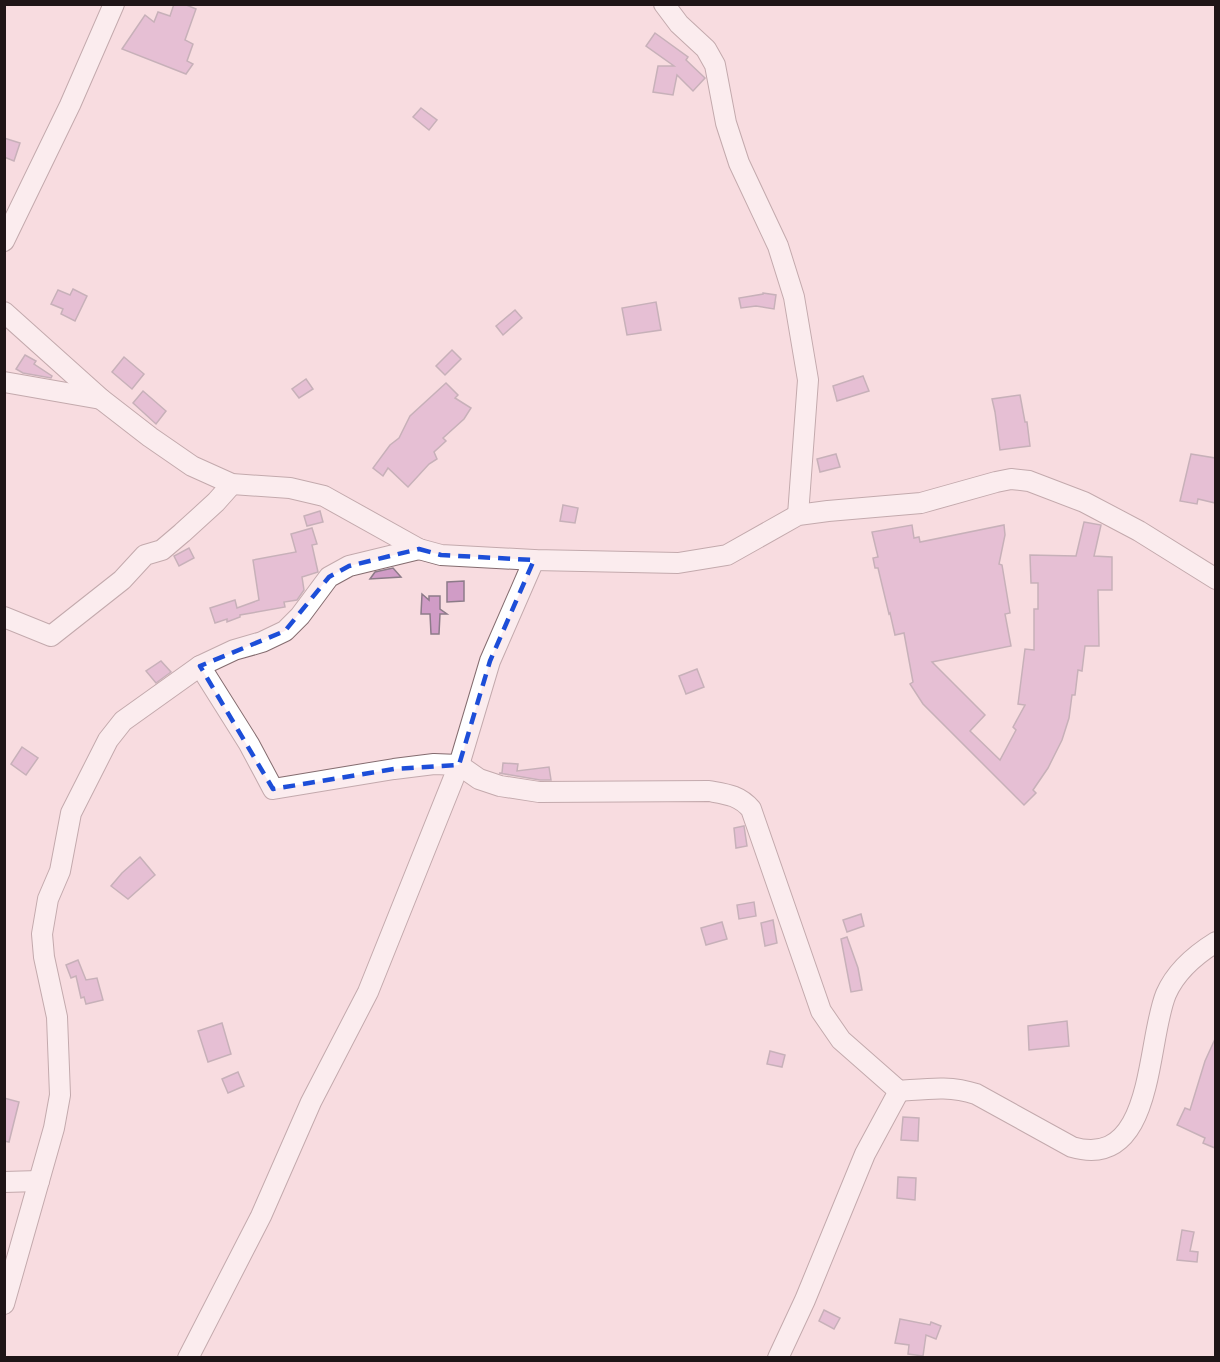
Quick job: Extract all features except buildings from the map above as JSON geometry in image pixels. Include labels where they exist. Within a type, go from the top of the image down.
[{"type":"street","points":[[4,241],[70,105],[114,4]]},
{"type":"street","points":[[664,4],[679,24],[706,49],[715,65],[726,123],[739,163],[778,246],[794,297],[808,380],[798,515]]},
{"type":"street","points":[[4,312],[101,399],[192,466],[232,484],[290,488],[324,496],[419,549],[441,555],[534,560],[678,563],[728,555],[798,515],[921,503],[1011,479],[1029,481],[1058,491],[1111,515],[1215,579]]},
{"type":"street","points":[[4,382],[101,399]]},
{"type":"street","points":[[4,617],[51,636],[122,580],[145,555],[162,550],[216,502],[232,484]]},
{"type":"street","points":[[4,1304],[54,1128],[60,1095],[57,1017],[44,957],[42,934],[48,899],[60,872],[71,813],[108,740],[123,721],[200,666],[234,650],[262,642],[285,631],[300,616],[329,577],[349,566],[419,549]]},
{"type":"street","points":[[188,1358],[261,1216],[311,1102],[368,992],[459,765],[490,661],[534,560]]},
{"type":"street","points":[[200,666],[249,744],[273,789],[435,764],[459,765],[480,778],[500,786],[539,792],[709,791],[742,799],[751,808],[821,1011],[841,1040],[900,1091],[962,1089],[976,1094],[1072,1147],[1087,1151],[1101,1150],[1119,1141],[1130,1127],[1141,1104],[1165,996],[1173,979],[1201,951],[1215,942]]},
{"type":"street","points":[[778,1358],[805,1300],[865,1154],[900,1091]]},
{"type":"street","points":[[4,1182],[39,1181]]},
{"type":"highlighted area","points":[[419,549],[441,555],[534,560],[490,661],[459,765],[394,769],[273,789],[200,666],[285,631],[329,577],[349,566]]}]
